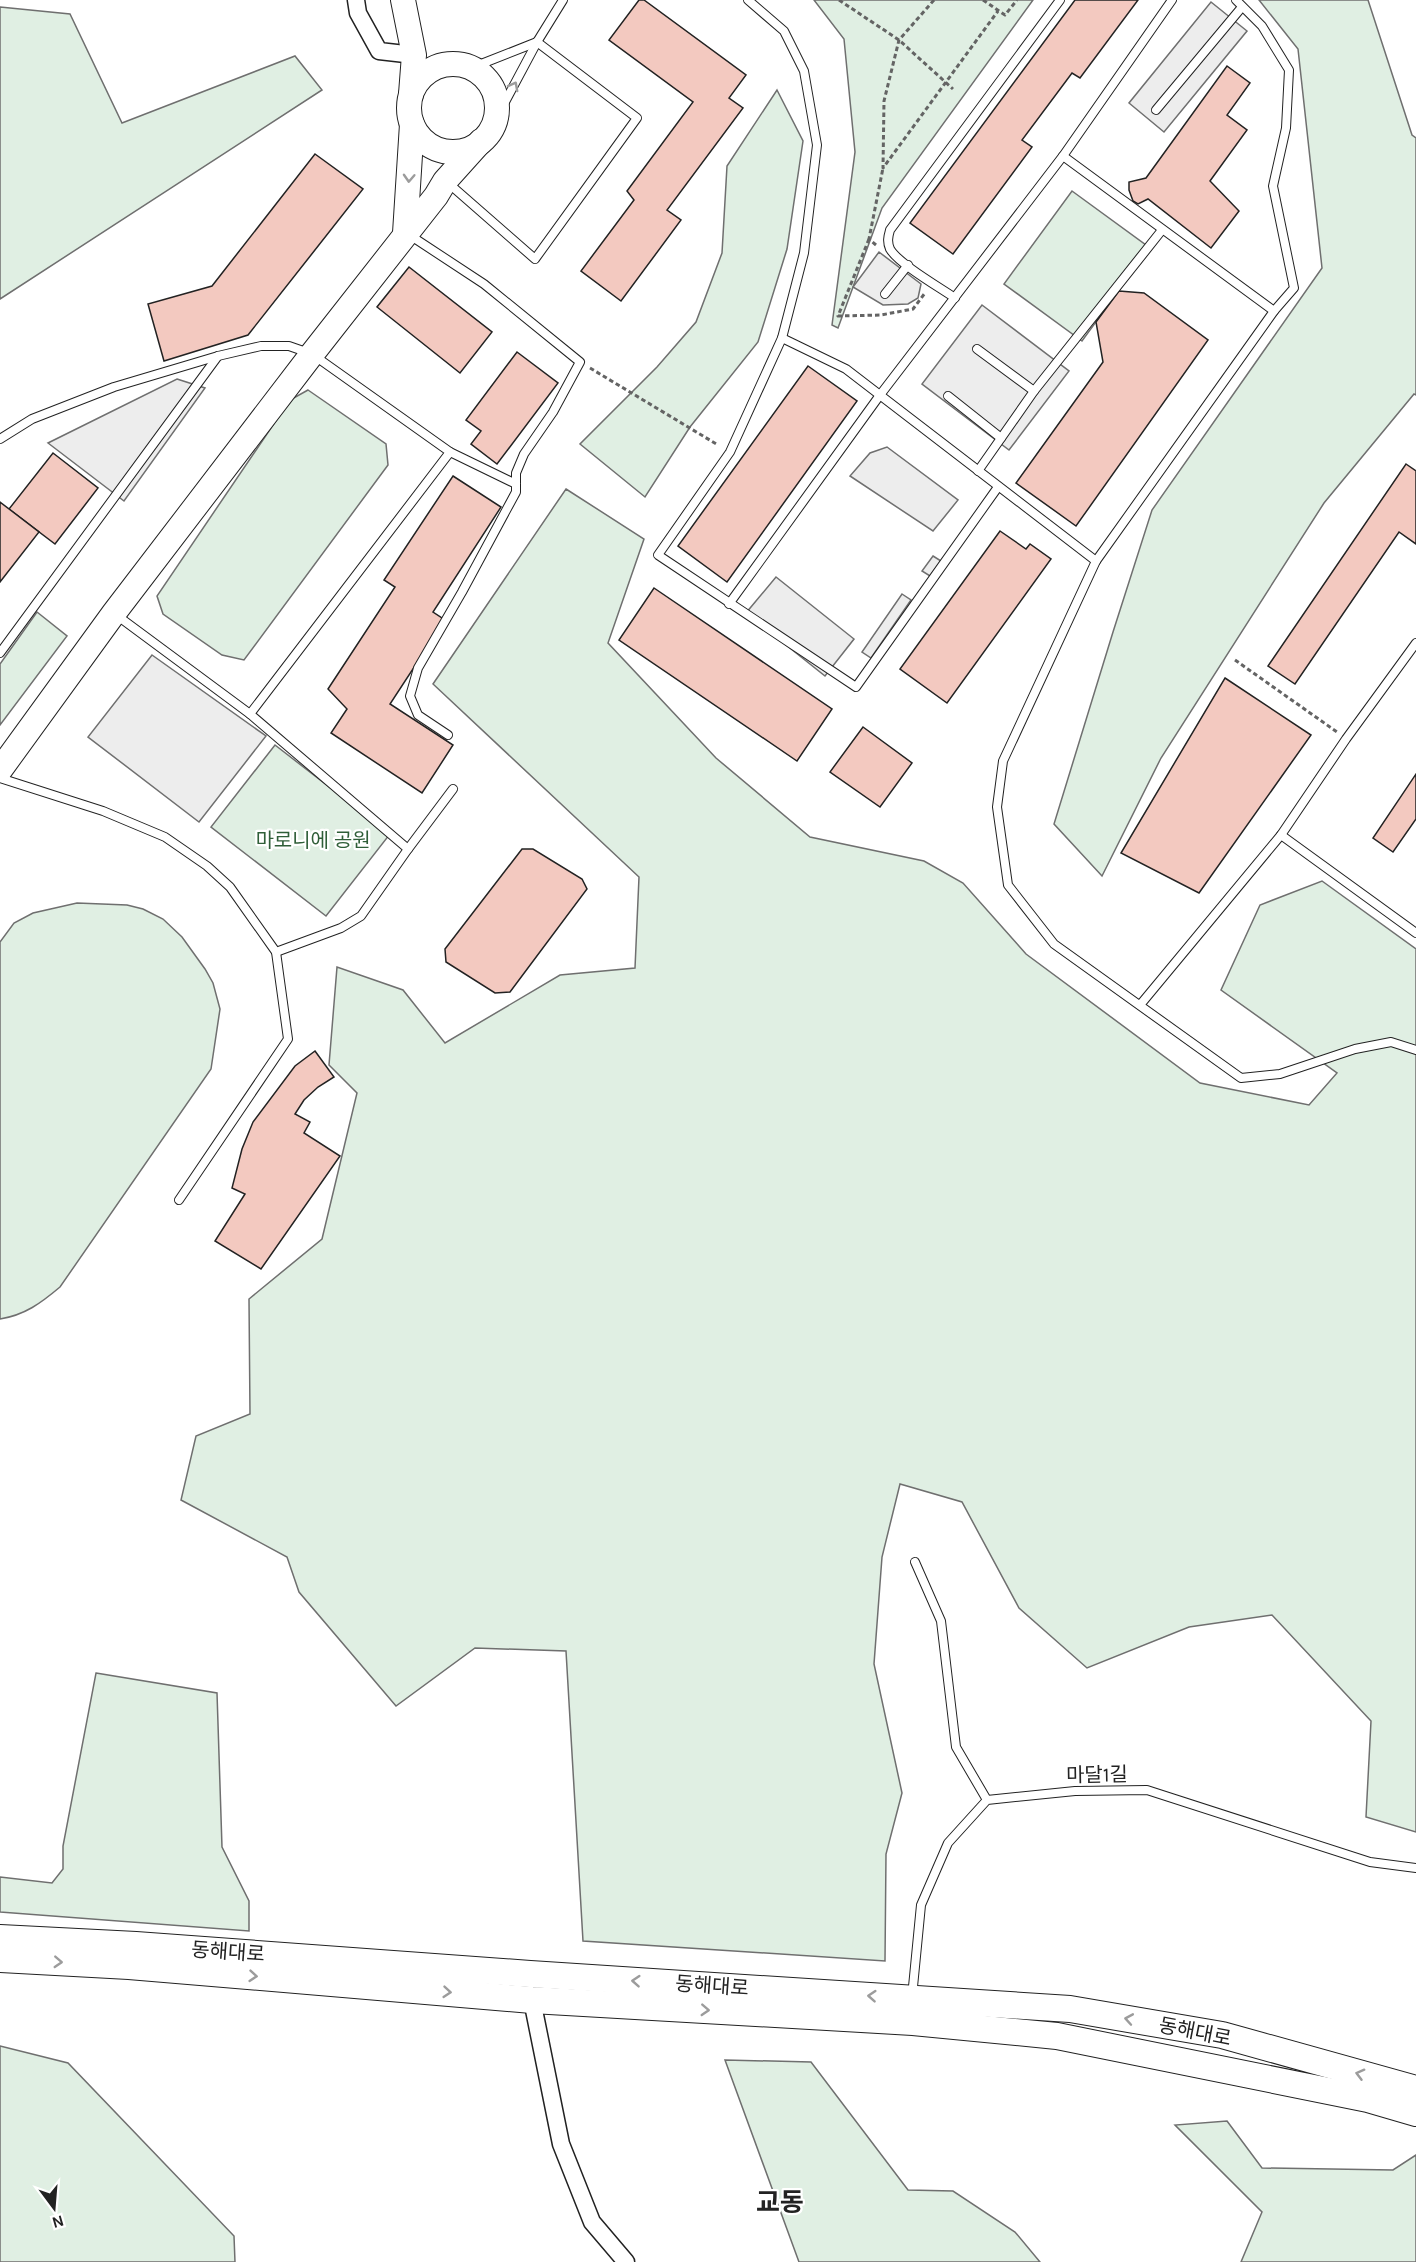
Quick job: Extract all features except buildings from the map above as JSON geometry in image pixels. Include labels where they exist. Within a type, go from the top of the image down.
[{"type":"main road","name":"동해대로","points":[[0,1938],[148,1946],[530,1974],[1070,2009],[1222,2036],[1416,2089]]},
{"type":"main road","name":"동해대로","points":[[0,1959],[129,1966],[532,2000],[913,2022],[1057,2036],[1368,2099],[1416,2113]]},
{"type":"street","points":[[0,770],[114,613],[405,232],[436,196],[445,181],[486,136],[496,110],[496,100],[487,81],[462,66],[414,55],[379,51],[358,13],[356,0]]},
{"type":"street","points":[[404,0],[414,55],[409,109],[412,124],[405,232]]},
{"type":"street","points":[[411,94],[417,82],[427,73],[439,67],[462,66]]},
{"type":"street","points":[[412,124],[420,138],[450,152],[466,149],[486,136]]},
{"type":"street","points":[[532,2000],[561,2144],[592,2222],[626,2262]]},
{"type":"lane","points":[[486,136],[537,42],[563,0]]},
{"type":"lane","points":[[748,0],[784,31],[804,71],[817,145],[804,253],[782,338],[730,452],[658,555],[856,687],[998,487]]},
{"type":"lane","points":[[955,298],[908,265],[890,248],[888,240],[890,230],[1060,0]]},
{"type":"lane","points":[[729,604],[880,395],[1063,156],[1172,0]]},
{"type":"lane","points":[[1236,0],[1262,26],[1289,70],[1286,129],[1273,186],[1294,288],[1274,311],[1096,561],[1003,762],[997,807],[1008,885],[1054,944],[1241,1078],[1280,1074],[1355,1049],[1391,1041],[1416,1050]]},
{"type":"lane","points":[[1156,110],[1242,7]]},
{"type":"lane","points":[[462,66],[537,42]]},
{"type":"lane","points":[[445,181],[534,259],[637,118],[537,42]]},
{"type":"lane","points":[[1063,156],[1274,311]]},
{"type":"lane","points":[[978,471],[1034,391],[1162,230]]},
{"type":"lane","points":[[405,232],[484,284],[580,362],[553,412],[525,454],[516,473],[516,492],[418,668],[410,696],[418,715],[448,735]]},
{"type":"lane","points":[[885,294],[908,265]]},
{"type":"lane","points":[[782,338],[846,369],[1096,561]]},
{"type":"lane","points":[[0,439],[32,419],[114,387],[218,356],[261,346],[289,346],[312,354],[450,452],[516,484]]},
{"type":"lane","points":[[977,349],[1034,391]]},
{"type":"lane","points":[[0,653],[218,356]]},
{"type":"lane","points":[[948,396],[1001,438]]},
{"type":"lane","points":[[250,714],[450,452]]},
{"type":"lane","points":[[114,613],[250,714],[408,849]]},
{"type":"lane","points":[[1140,1005],[1281,835],[1346,739],[1416,643]]},
{"type":"lane","points":[[0,778],[103,811],[165,837],[207,866],[230,887],[276,952],[288,1039],[178,1200]]},
{"type":"lane","points":[[276,952],[341,928],[361,916],[453,789]]},
{"type":"lane","points":[[1281,835],[1416,933]]},
{"type":"lane","points":[[912,1998],[921,1905],[948,1843],[987,1800],[956,1747],[941,1621],[915,1562]]},
{"type":"lane","name":"마달1길","points":[[987,1800],[1075,1791],[1147,1790],[1370,1862],[1416,1868]]},
{"type":"path","points":[[839,0],[899,40],[953,89]]},
{"type":"path","points":[[877,246],[868,238],[884,168],[884,101],[899,40],[934,0]]},
{"type":"path","points":[[983,0],[1005,15],[1017,0]]},
{"type":"path","points":[[884,168],[998,11]]},
{"type":"path","points":[[580,362],[730,452]]},
{"type":"path","points":[[1235,660],[1346,739]]},
{"type":"green space","points":[[814,0],[1033,0],[882,208],[838,328],[832,325],[855,152],[844,39]]},
{"type":"green space","points":[[1259,0],[1368,0],[1412,135],[1416,138],[1416,395],[1414,394],[1324,503],[1161,758],[1102,876],[1054,824],[1152,510],[1322,268],[1298,49]]},
{"type":"green space","points":[[0,7],[70,14],[122,123],[295,56],[322,90],[0,299]]},
{"type":"green space","points":[[777,90],[803,141],[787,249],[758,342],[690,427],[645,497],[580,444],[657,367],[696,322],[722,253],[727,166]]},
{"type":"green space","points":[[1072,191],[1150,248],[1082,341],[1004,284]]},
{"type":"green space","points":[[308,390],[386,444],[388,465],[244,660],[222,655],[163,614],[157,596],[290,400]]},
{"type":"green space","points":[[566,489],[644,539],[608,643],[716,758],[810,837],[924,861],[963,883],[1026,954],[1200,1083],[1309,1105],[1337,1073],[1221,990],[1260,905],[1322,881],[1416,949],[1416,1832],[1366,1817],[1371,1721],[1272,1615],[1189,1627],[1087,1668],[1019,1608],[962,1502],[900,1484],[882,1557],[874,1664],[902,1793],[886,1854],[885,1961],[583,1941],[566,1651],[475,1648],[396,1706],[299,1592],[287,1557],[181,1500],[196,1436],[250,1414],[249,1299],[322,1239],[357,1093],[329,1065],[337,967],[403,990],[445,1043],[560,975],[635,968],[639,877],[433,684]]},
{"type":"green space","points":[[37,612],[67,636],[0,725],[0,664]]},
{"type":"green space","name":"마로니에 공원","points":[[275,745],[390,834],[326,916],[211,827]]},
{"type":"green space","points":[[77,903],[127,905],[143,909],[163,919],[182,937],[213,983],[220,1009],[211,1069],[60,1287],[32,1308],[0,1319],[0,942],[14,923],[33,913]]},
{"type":"green space","points":[[96,1673],[217,1693],[222,1847],[249,1901],[249,1931],[0,1912],[0,1877],[52,1883],[63,1869],[63,1846]]},
{"type":"green space","points":[[0,2046],[68,2063],[234,2236],[235,2262],[0,2262]]},
{"type":"green space","points":[[725,2060],[811,2062],[908,2190],[953,2191],[1015,2232],[1040,2262],[799,2262]]},
{"type":"green space","points":[[1227,2121],[1262,2168],[1393,2170],[1416,2155],[1416,2262],[1241,2262],[1262,2212],[1175,2125]]},
{"type":"shaded area","points":[[1211,2],[1247,31],[1164,132],[1129,103]]},
{"type":"shaded area","points":[[879,252],[921,284],[918,298],[908,304],[883,305],[853,287]]},
{"type":"shaded area","points":[[982,305],[1069,371],[1009,450],[922,384]]},
{"type":"shaded area","points":[[177,379],[205,388],[124,501],[48,443]]},
{"type":"shaded area","points":[[887,447],[958,500],[933,531],[850,476],[870,453]]},
{"type":"shaded area","points":[[933,556],[941,561],[930,576],[922,571]]},
{"type":"shaded area","points":[[776,577],[854,639],[825,676],[746,613]]},
{"type":"shaded area","points":[[902,594],[911,600],[871,658],[862,652]]},
{"type":"shaded area","points":[[152,655],[266,736],[199,822],[88,737]]},
{"type":"district","name":"교동","points":[[780,2202]]}]
